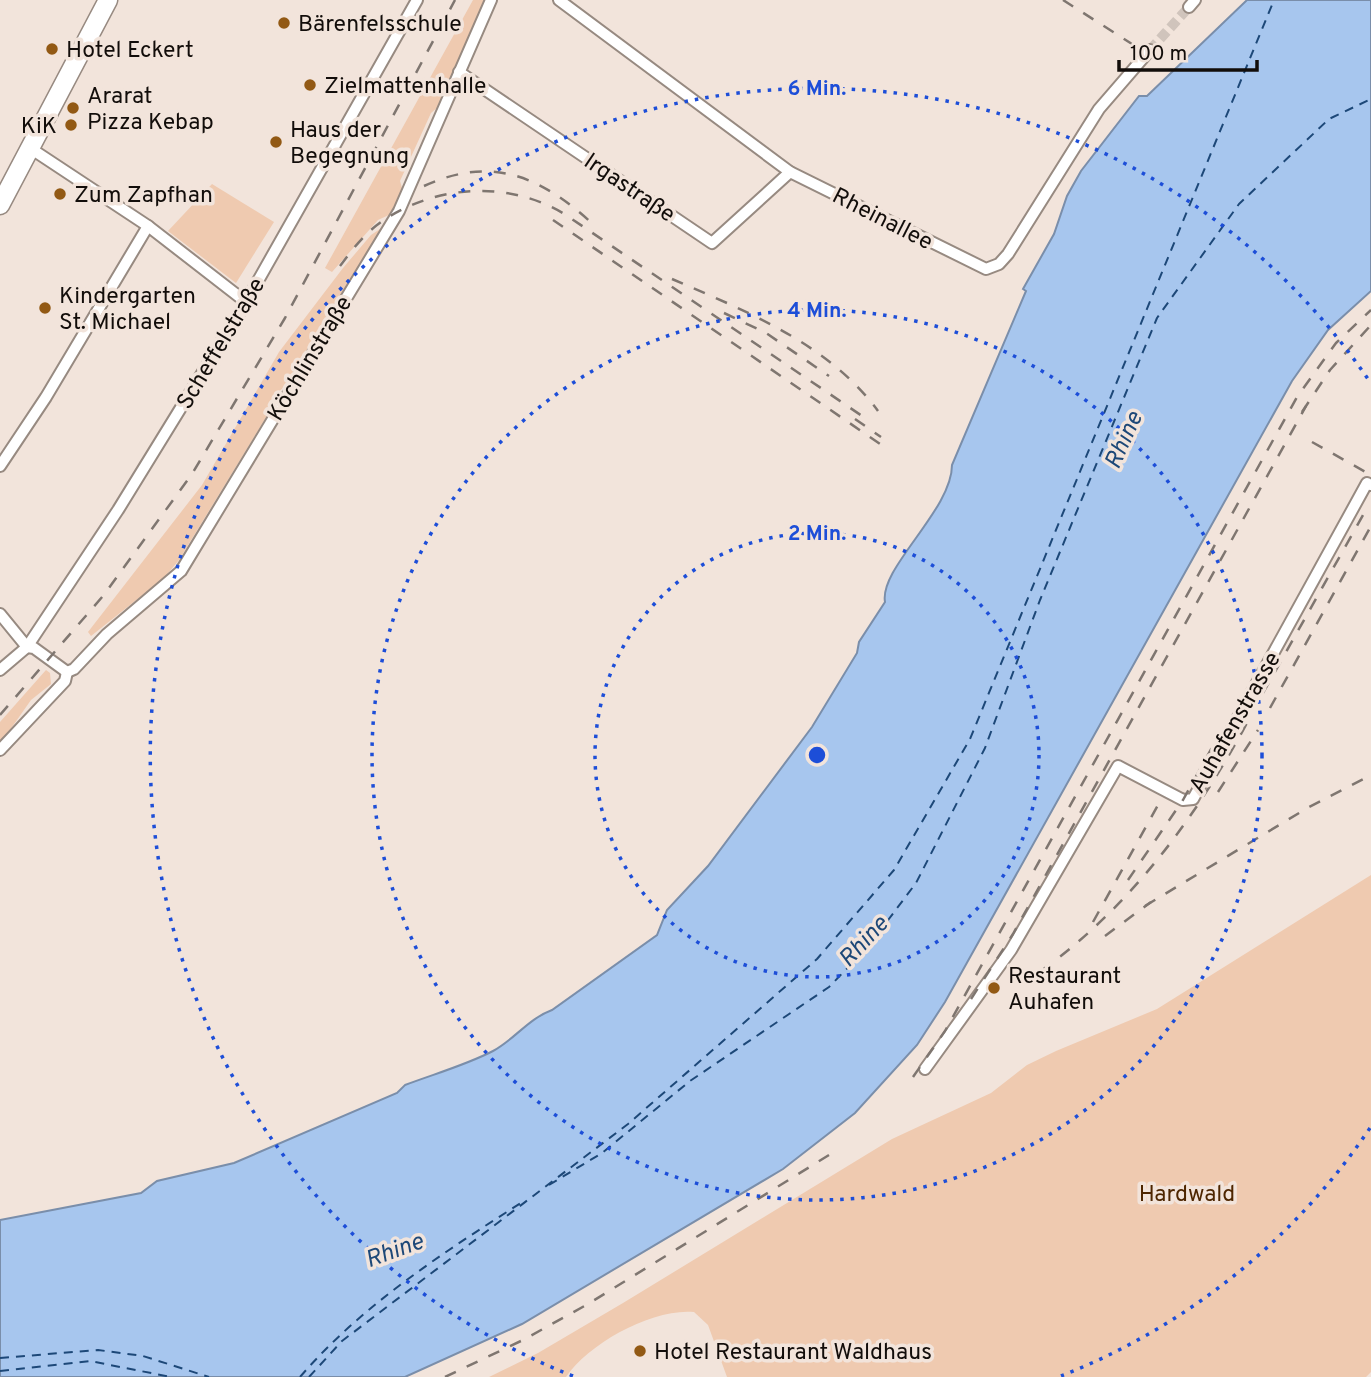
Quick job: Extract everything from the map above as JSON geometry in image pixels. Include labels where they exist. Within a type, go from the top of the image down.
[{"type":"main road","points":[[0,205],[108,0]]},
{"type":"street","name":"Scheffelstraße","points":[[0,670],[27,647],[118,510],[246,302],[417,0]]},
{"type":"street","name":"Köchlinstraße","points":[[0,750],[65,681],[64,671],[74,669],[107,634],[181,571],[399,211],[491,0]]},
{"type":"street","name":"Rheinallee","points":[[559,0],[790,172],[978,266],[994,267],[1009,254],[1099,109],[1150,51]]},
{"type":"street","name":"Irgastraße","points":[[459,72],[712,243],[790,172]]},
{"type":"street","points":[[30,148],[148,226],[246,302]]},
{"type":"street","points":[[0,466],[46,397],[148,226]]},
{"type":"street","name":"Auhafenstrasse","points":[[925,1069],[1011,950],[1118,766],[1183,800],[1194,799],[1367,483],[1371,485]]},
{"type":"street","points":[[0,614],[27,647],[34,648],[64,671]]},
{"type":"green space","points":[[473,0],[485,0],[438,107],[431,113],[400,181],[402,188],[391,214],[378,220],[332,272],[325,268]]},
{"type":"green space","points":[[212,184],[274,222],[236,283],[168,231]]},
{"type":"green space","points":[[386,225],[283,388],[275,395],[270,411],[179,560],[164,578],[91,636],[88,632],[202,485],[279,352],[343,268],[371,235]]},
{"type":"green space","points":[[46,670],[50,673],[51,684],[31,700],[0,744],[0,722]]},
{"type":"green space","name":"Hardwald","points":[[1371,875],[1371,1372],[1366,1377],[727,1377],[708,1325],[694,1312],[678,1312],[623,1330],[590,1352],[566,1377],[489,1377],[538,1353],[623,1303],[892,1139],[991,1093],[1027,1065],[1157,1009]]},
{"type":"water","name":"Rhine","points":[[1247,0],[1371,0],[1371,291],[1328,330],[1292,381],[945,1002],[917,1045],[855,1113],[783,1169],[522,1324],[405,1377],[0,1377],[0,1220],[141,1193],[157,1181],[234,1163],[397,1093],[405,1085],[483,1056],[657,935],[667,910],[708,866],[812,727],[857,653],[859,642],[885,602],[886,588],[893,573],[941,501],[952,465],[1026,291],[1023,289],[1054,234],[1067,196],[1081,171],[1139,96],[1147,96]]},
{"type":"ferry route","points":[[309,1377],[342,1341],[628,1124],[817,959],[894,870],[970,739],[1274,0]]},
{"type":"ferry route","points":[[549,1185],[602,1153],[690,1081],[829,987],[867,948],[916,883],[985,748],[1040,600],[1157,318],[1239,204],[1329,119],[1371,99]]},
{"type":"ferry route","points":[[300,1377],[350,1326],[377,1303],[434,1260],[524,1201]]},
{"type":"ferry route","points":[[0,1358],[98,1350],[143,1356],[209,1377]]},
{"type":"ferry route","points":[[0,1371],[90,1361],[171,1377]]},
{"type":"tunnel","points":[[1150,50],[1189,7]]},
{"type":"railway","points":[[0,715],[103,596],[192,474],[285,318],[455,0]]},
{"type":"railway","points":[[1063,0],[1132,44]]},
{"type":"railway","points":[[424,186],[473,172],[516,176],[556,195],[595,226]]},
{"type":"railway","points":[[340,266],[381,222],[402,209],[425,200],[473,191],[521,196],[566,215],[868,420]]},
{"type":"railway","points":[[553,220],[886,448]]},
{"type":"railway","points":[[672,279],[757,317],[811,348],[858,387],[878,411]]},
{"type":"railway","points":[[913,1077],[945,1031],[1297,397],[1336,343],[1371,310]]},
{"type":"railway","points":[[724,313],[766,333],[829,376]]},
{"type":"railway","points":[[1302,412],[1330,370],[1371,325]]},
{"type":"railway","points":[[971,999],[1013,934],[1306,406]]},
{"type":"railway","points":[[855,419],[881,437]]},
{"type":"railway","points":[[1312,442],[1371,475]]},
{"type":"railway","points":[[1263,693],[1367,508]]},
{"type":"railway","points":[[1270,708],[1371,526]]},
{"type":"railway","points":[[1041,971],[1103,919],[1158,859],[1205,793],[1247,723]]},
{"type":"railway","points":[[1218,792],[1258,730]]},
{"type":"railway","points":[[1128,880],[1183,800],[1214,744]]},
{"type":"railway","points":[[1145,906],[1309,807],[1371,775]]},
{"type":"railway","points":[[1093,922],[1158,805]]},
{"type":"railway","points":[[1105,936],[1151,902]]},
{"type":"railway","points":[[445,1377],[523,1340],[588,1304],[829,1155]]},
{"type":"place","name":"Bärenfelsschule","points":[[284,23]]},
{"type":"place","name":"Hotel Eckert","points":[[52,49]]},
{"type":"place","name":"Zielmattenhalle","points":[[310,85]]},
{"type":"place","name":"Ararat Pizza Kebap","points":[[73,108]]},
{"type":"place","name":"KiK","points":[[71,125]]},
{"type":"place","name":"Haus der Begegnung","points":[[276,142]]},
{"type":"place","name":"Zum Zapfhan","points":[[60,194]]},
{"type":"place","name":"Kindergarten St. Michael","points":[[45,308]]},
{"type":"place","name":"Restaurant Auhafen","points":[[994,988]]},
{"type":"place","name":"Hotel Restaurant Waldhaus","points":[[640,1351]]}]
